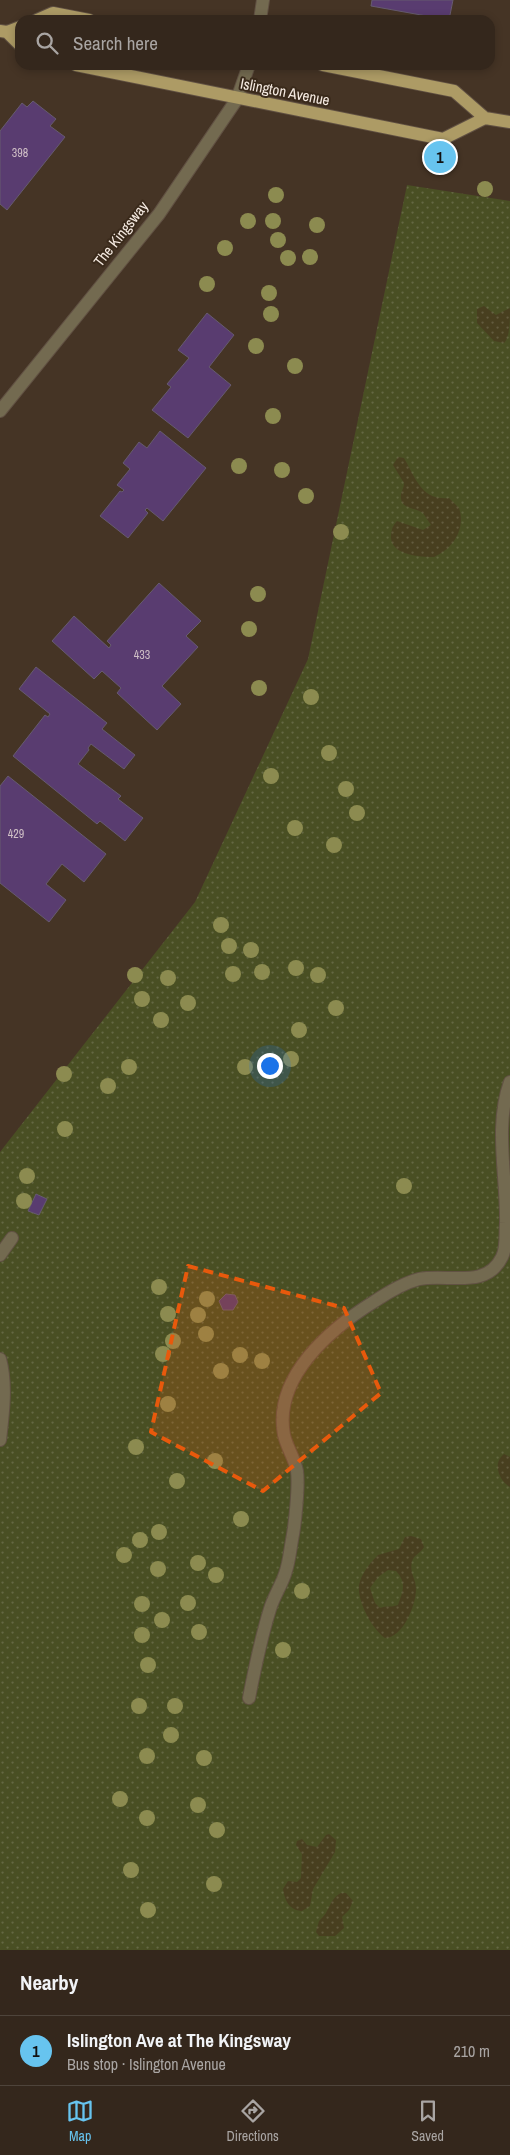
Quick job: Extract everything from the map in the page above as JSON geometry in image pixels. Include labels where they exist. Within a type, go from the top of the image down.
[{"type":"main road","points":[[48,15],[53,13],[63,15]]},
{"type":"main road","points":[[4,32],[15,41]]},
{"type":"main road","name":"Islington Avenue","points":[[100,70],[443,139],[485,118]]},
{"type":"main road","points":[[348,70],[454,91],[485,118],[510,122]]},
{"type":"street","points":[[261,15],[264,0]]},
{"type":"street","name":"The Kingsway","points":[[0,411],[159,214],[237,99],[247,70]]},
{"type":"street","points":[[249,1698],[261,1636],[289,1563],[294,1529],[297,1471],[284,1436],[283,1414],[294,1375],[312,1353],[342,1324],[375,1301],[420,1279],[471,1278],[484,1275],[496,1266],[504,1255],[506,1196],[502,1122],[510,1082]]},
{"type":"street","points":[[0,1254],[12,1238]]},
{"type":"street","points":[[0,1359],[3,1370],[3,1395],[0,1440]]},
{"type":"highlighted area","points":[[188,1266],[344,1308],[381,1393],[263,1491],[151,1432]]},
{"type":"green space","points":[[407,185],[510,201],[510,1950],[0,1950],[0,1152],[195,902],[308,659]]},
{"type":"sand","points":[[484,306],[496,315],[510,308],[509,333],[504,343],[494,341],[477,323],[477,309]]},
{"type":"sand","points":[[398,457],[404,458],[416,481],[426,492],[432,496],[449,498],[459,508],[461,523],[456,537],[447,549],[434,557],[407,554],[395,547],[392,542],[392,530],[397,521],[423,530],[431,525],[423,513],[406,506],[402,502],[401,494],[404,483],[393,465]]},
{"type":"sand","points":[[504,1454],[510,1457],[510,1487],[503,1481],[498,1472],[498,1462]]},
{"type":"sand","points":[[411,1536],[421,1539],[424,1547],[414,1558],[411,1566],[416,1585],[414,1603],[403,1627],[392,1637],[385,1638],[375,1628],[366,1614],[360,1599],[359,1585],[364,1573],[375,1558],[378,1555],[399,1549],[405,1537]],"holes":[[[388,1570],[396,1571],[403,1583],[398,1605],[380,1608],[375,1603],[370,1588],[378,1577]]]},
{"type":"sand","points":[[329,1834],[336,1840],[335,1852],[313,1889],[310,1906],[302,1911],[294,1909],[286,1901],[283,1889],[288,1881],[297,1882],[301,1878],[302,1854],[296,1845],[297,1841],[302,1839],[307,1845],[317,1847],[326,1835]]},
{"type":"sand","points":[[341,1893],[346,1893],[353,1901],[349,1910],[342,1917],[344,1928],[335,1936],[319,1936],[316,1932],[319,1921],[334,1899]]},
{"type":"building","points":[[372,0],[453,0],[450,15],[421,15],[371,6]]},
{"type":"building","points":[[33,101],[56,119],[50,126],[65,137],[7,210],[0,204],[0,131],[22,103],[27,107]]},
{"type":"building","points":[[207,313],[234,335],[209,367],[231,385],[188,438],[152,410],[171,387],[167,384],[189,358],[178,350]]},
{"type":"building","points":[[160,431],[206,468],[163,521],[147,508],[145,510],[148,513],[128,538],[100,516],[120,491],[124,490],[117,485],[130,469],[123,463],[139,442],[147,448]]},
{"type":"building","points":[[159,583],[201,621],[186,636],[198,647],[162,686],[181,704],[157,730],[117,693],[121,688],[102,671],[94,679],[52,641],[74,616],[109,648],[111,645],[107,641]]},
{"type":"building","points":[[36,667],[107,723],[102,729],[135,755],[124,769],[91,744],[88,748],[89,750],[78,764],[121,796],[118,799],[143,818],[125,841],[100,821],[97,824],[13,756],[45,715],[48,717],[50,714],[19,689]]},
{"type":"building","points":[[8,776],[106,854],[84,882],[62,864],[46,884],[66,900],[49,922],[0,883],[0,786]]},
{"type":"building","points":[[36,1194],[47,1199],[39,1215],[28,1211]]},
{"type":"building","points":[[226,1294],[235,1295],[238,1302],[233,1310],[223,1310],[219,1301]]},
{"type":"place","name":"Islington Ave at The Kingsway","points":[[440,157]]}]
